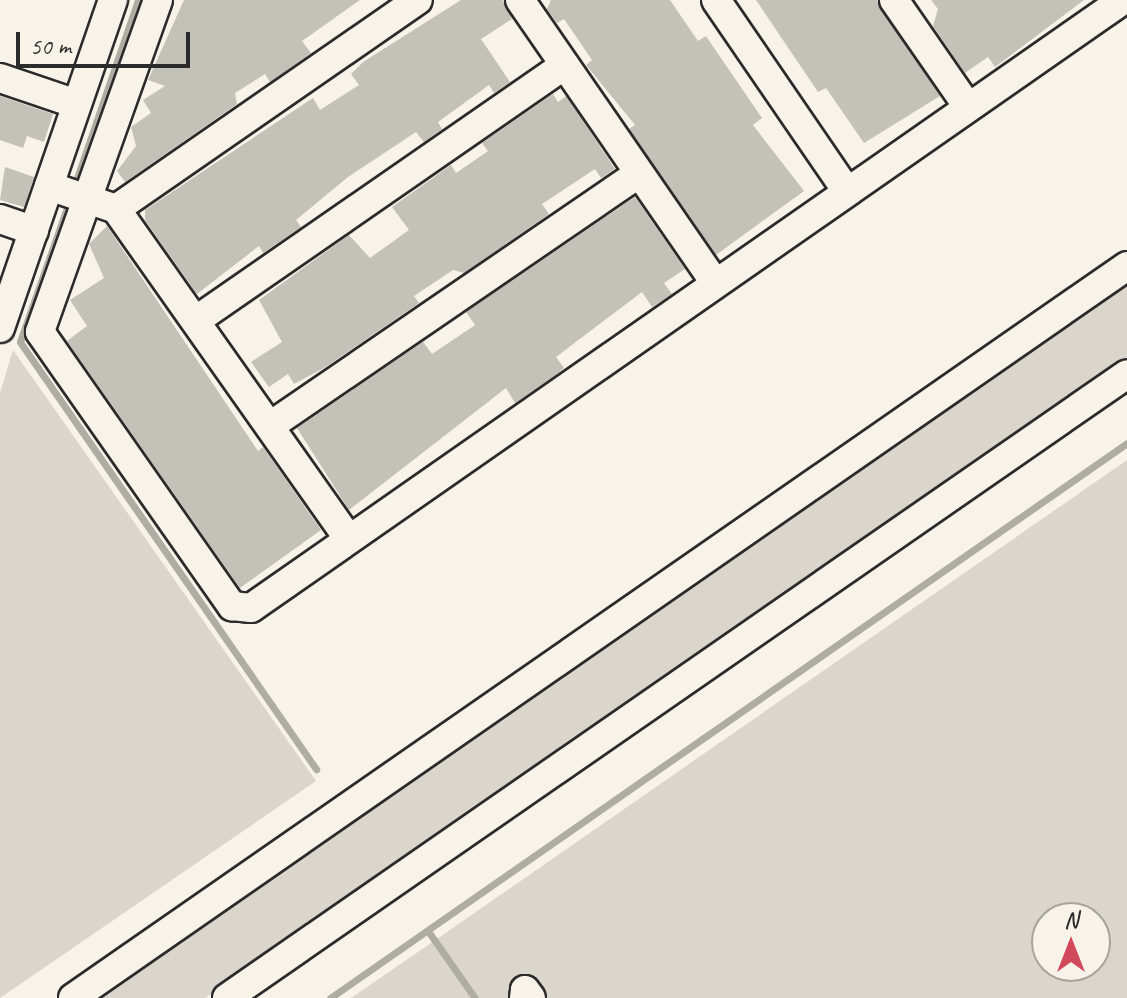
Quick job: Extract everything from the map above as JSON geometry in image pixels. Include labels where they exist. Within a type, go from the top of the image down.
[{"type":"street","points":[[113,0],[77,104],[70,193],[40,332],[232,606],[251,608],[347,537],[1123,0]]},
{"type":"street","points":[[0,328],[34,231],[70,193],[158,0]]},
{"type":"street","points":[[116,209],[418,0]]},
{"type":"street","points":[[520,0],[715,283]]},
{"type":"street","points":[[716,0],[847,191]]},
{"type":"street","points":[[900,2],[968,107]]},
{"type":"street","points":[[198,319],[565,65]]},
{"type":"street","points":[[0,78],[77,104]]},
{"type":"street","points":[[270,426],[639,173]]},
{"type":"street","points":[[70,193],[116,209],[198,319],[347,537]]},
{"type":"street","points":[[0,219],[34,231]]},
{"type":"street","points":[[73,998],[1127,266]]},
{"type":"street","points":[[227,998],[1127,374]]},
{"type":"street","points":[[524,998],[525,990],[531,998]]},
{"type":"shaded area","points":[[1127,285],[1127,357],[424,847],[205,998],[97,998]]},
{"type":"shaded area","points":[[13,350],[316,781],[0,998],[0,393]]},
{"type":"shaded area","points":[[1127,460],[1127,998],[351,998]]},
{"type":"building","points":[[184,0],[360,0],[302,41],[311,53],[270,82],[265,74],[235,93],[237,104],[125,182],[117,171],[136,146],[131,127],[151,113],[143,100],[165,86],[148,80]]},
{"type":"building","points":[[461,0],[503,0],[512,19],[481,39],[510,82],[494,93],[489,85],[438,122],[442,129],[424,142],[416,132],[348,177],[296,220],[301,227],[263,253],[259,246],[197,294],[145,220],[145,210],[313,98],[320,110],[359,85],[351,74],[363,62]]},
{"type":"building","points":[[551,0],[670,0],[698,41],[706,36],[762,118],[753,125],[804,191],[716,255],[629,129],[635,125],[586,65],[592,60],[564,19],[557,23],[547,9]]},
{"type":"building","points":[[756,0],[877,0],[940,96],[864,143],[826,88],[818,92]]},
{"type":"building","points":[[931,0],[1084,0],[995,67],[988,57],[965,73],[933,26],[938,9]]},
{"type":"building","points":[[553,94],[558,102],[566,96],[615,169],[601,178],[595,169],[542,204],[549,214],[464,273],[453,270],[414,296],[419,303],[324,368],[294,384],[288,374],[269,387],[251,362],[282,342],[259,300],[349,235],[370,258],[409,230],[392,207],[451,165],[456,173],[488,151],[482,143]]},
{"type":"building","points":[[0,96],[53,114],[44,142],[27,136],[23,148],[0,140]]},
{"type":"building","points":[[5,167],[34,177],[24,207],[0,200]]},
{"type":"building","points":[[635,197],[685,269],[664,283],[672,294],[652,307],[642,292],[556,357],[564,368],[554,376],[515,403],[506,388],[349,510],[297,428],[423,342],[432,354],[475,325],[466,312]]},
{"type":"building","points":[[107,226],[258,451],[263,447],[321,530],[240,588],[67,341],[87,326],[70,300],[104,278],[89,244]]},
{"type":"waterway","points":[[74,187],[138,0]]},
{"type":"waterway","points":[[70,199],[20,342],[316,769]]},
{"type":"waterway","points":[[330,998],[1127,443]]},
{"type":"waterway","points":[[428,931],[475,998]]}]
